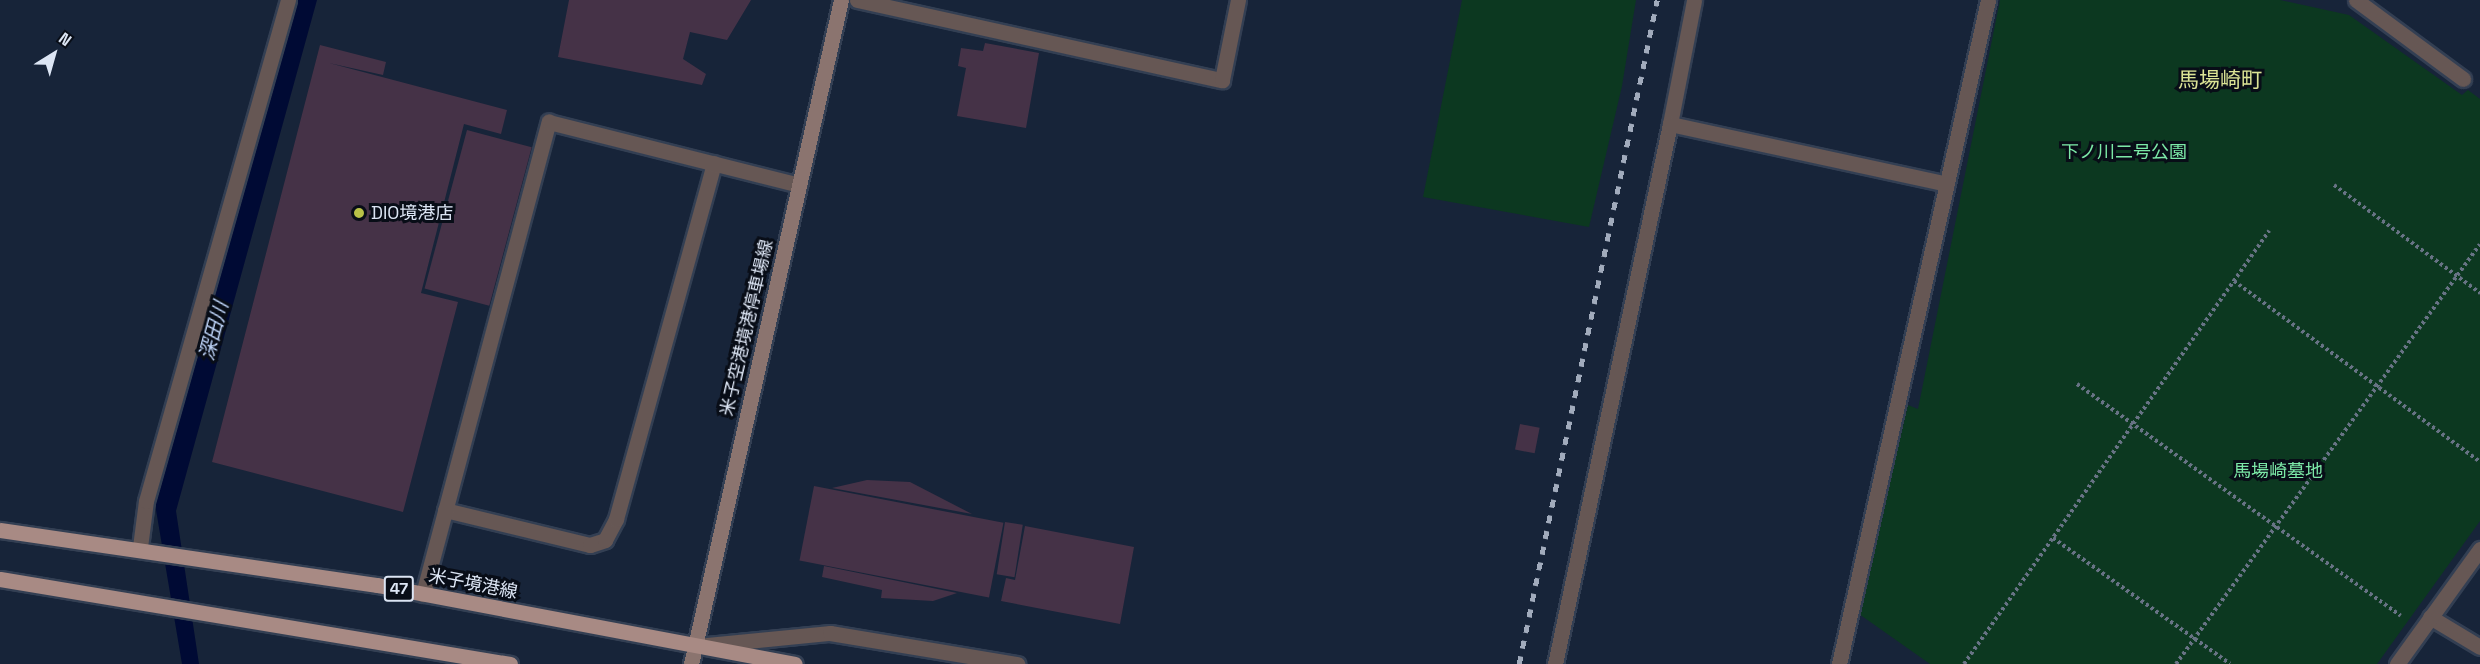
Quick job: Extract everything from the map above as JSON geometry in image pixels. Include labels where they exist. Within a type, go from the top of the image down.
[{"type":"main road","name":"米子空港境港停車場線","points":[[691,664],[841,0]]},
{"type":"main road","name":"米子境港線","points":[[0,530],[140,548],[423,594],[795,664]]},
{"type":"main road","points":[[0,579],[510,664]]},
{"type":"street","points":[[140,548],[146,501],[288,0]]},
{"type":"street","points":[[857,0],[1222,80],[1238,0]]},
{"type":"street","points":[[1555,664],[1670,124],[1694,0]]},
{"type":"street","points":[[1839,664],[1988,0]]},
{"type":"street","points":[[2356,0],[2463,80]]},
{"type":"street","points":[[423,594],[549,122],[799,185]]},
{"type":"street","points":[[1670,124],[1947,184]]},
{"type":"street","points":[[445,510],[590,545],[605,540],[616,519],[714,163]]},
{"type":"street","points":[[2397,664],[2480,549]]},
{"type":"street","points":[[2426,624],[2480,647]]},
{"type":"street","points":[[695,646],[830,633],[1017,664]]},
{"type":"path","points":[[2334,185],[2480,293]]},
{"type":"path","points":[[1964,664],[2269,231]]},
{"type":"path","points":[[2176,664],[2480,244]]},
{"type":"path","points":[[2234,281],[2480,462]]},
{"type":"path","points":[[2077,384],[2276,526],[2426,624]]},
{"type":"path","points":[[2053,538],[2230,664]]},
{"type":"green space","points":[[1462,0],[1636,0],[1622,86],[1589,227],[1423,197]]},
{"type":"green space","name":"馬場崎墓地","points":[[2000,0],[2280,0],[2349,15],[2462,95],[2468,90],[2480,99],[2480,521],[2377,664],[1930,664],[1859,614],[1908,405],[1918,409]]},
{"type":"water","name":"深田川","points":[[298,0],[317,0],[176,511],[199,664],[182,664],[155,504]]},
{"type":"building","points":[[569,0],[751,0],[727,40],[690,32],[683,59],[706,74],[702,85],[558,57]]},
{"type":"building","points":[[985,43],[1039,53],[1026,128],[957,116],[966,68],[958,66],[961,48],[983,51]]},
{"type":"building","name":"DIO境港店","points":[[320,45],[386,62],[383,75],[329,63],[507,110],[501,134],[464,124],[421,293],[458,302],[403,512],[212,462]]},
{"type":"building","points":[[467,130],[532,147],[489,306],[425,288]]},
{"type":"building","points":[[1520,424],[1540,428],[1535,453],[1515,450]]},
{"type":"building","points":[[867,480],[910,482],[972,514],[832,488]]},
{"type":"building","points":[[814,486],[1003,523],[989,597],[799,561]]},
{"type":"building","points":[[1005,522],[1023,525],[1014,577],[997,574]]},
{"type":"building","points":[[1025,526],[1134,547],[1120,624],[1001,601],[1006,578],[1015,580]]},
{"type":"building","points":[[824,566],[957,593],[933,601],[881,598],[882,590],[822,577]]},
{"type":"railway","points":[[1519,664],[1657,0]]},
{"type":"place","name":"DIO境港店","points":[[359,213]]},
{"type":"district","name":"馬場崎町","points":[[2220,80]]},
{"type":"park label","name":"下ノ川二号公園","points":[[2124,152]]}]
